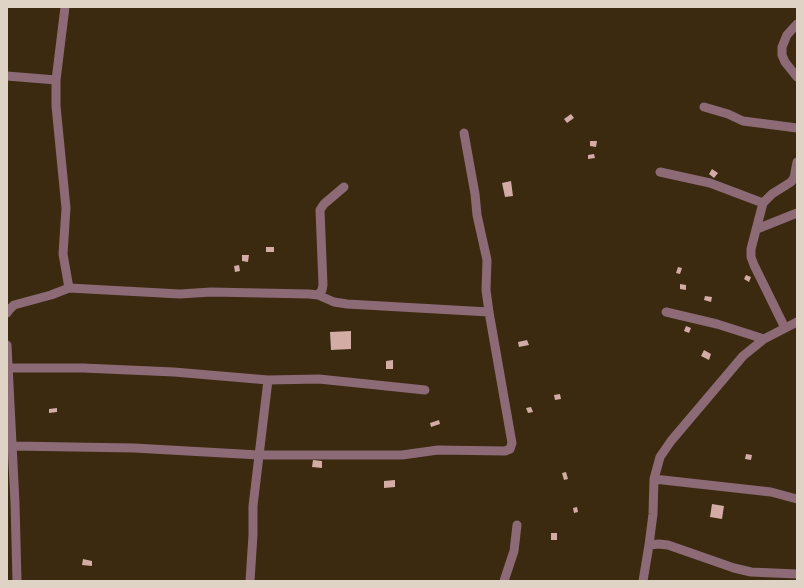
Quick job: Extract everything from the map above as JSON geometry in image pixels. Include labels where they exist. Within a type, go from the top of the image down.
[{"type":"street","points":[[65,7],[56,80],[56,106],[66,208],[63,254],[69,288]]},
{"type":"street","points":[[797,24],[787,35],[782,47],[782,55],[785,62],[797,77]]},
{"type":"street","points":[[7,76],[56,80]]},
{"type":"street","points":[[704,107],[728,114],[743,121],[797,128]]},
{"type":"street","points":[[12,446],[134,448],[259,455],[402,455],[438,450],[505,451],[510,449],[512,443],[486,290],[487,260],[477,215],[475,194],[464,134]]},
{"type":"street","points":[[785,328],[751,257],[751,249],[763,203],[772,194],[791,182],[794,178],[797,162]]},
{"type":"street","points":[[660,172],[710,183],[763,203]]},
{"type":"street","points":[[318,296],[323,285],[321,271],[322,244],[319,218],[320,210],[324,204],[344,187]]},
{"type":"street","points":[[757,229],[797,213]]},
{"type":"street","points":[[7,313],[14,305],[51,295],[69,288],[180,294],[211,292],[309,294],[334,302],[347,304],[489,312]]},
{"type":"street","points":[[666,312],[717,324],[764,339]]},
{"type":"street","points":[[643,581],[653,514],[654,479],[660,457],[671,441],[743,356],[764,339],[797,322]]},
{"type":"street","points":[[7,345],[15,503],[17,581]]},
{"type":"street","points":[[9,368],[83,368],[174,372],[268,380],[319,379],[425,390]]},
{"type":"street","points":[[250,581],[253,541],[253,506],[268,380]]},
{"type":"street","points":[[654,479],[771,492],[797,499]]},
{"type":"street","points":[[504,581],[514,551],[517,525]]},
{"type":"street","points":[[649,546],[659,544],[668,545],[734,568],[751,572],[797,574]]},
{"type":"building","points":[[571,114],[574,118],[567,123],[564,119]]},
{"type":"building","points":[[590,141],[597,141],[596,147],[590,146]]},
{"type":"building","points":[[594,154],[595,158],[588,159],[588,155]]},
{"type":"building","points":[[712,169],[718,173],[714,178],[709,174]]},
{"type":"building","points":[[511,181],[513,196],[505,197],[502,183]]},
{"type":"building","points":[[266,247],[274,247],[274,252],[266,252]]},
{"type":"building","points":[[242,255],[249,255],[248,262],[242,261]]},
{"type":"building","points":[[239,265],[240,271],[235,272],[234,266]]},
{"type":"building","points":[[678,267],[682,268],[680,274],[676,273]]},
{"type":"building","points":[[746,275],[751,277],[749,282],[744,279]]},
{"type":"building","points":[[680,284],[686,285],[686,290],[680,289]]},
{"type":"building","points":[[705,296],[712,297],[711,302],[704,300]]},
{"type":"building","points":[[686,326],[691,328],[689,333],[684,331]]},
{"type":"building","points":[[351,331],[351,349],[331,350],[330,332]]},
{"type":"building","points":[[527,340],[529,345],[519,347],[518,342]]},
{"type":"building","points":[[704,350],[711,354],[709,360],[701,356]]},
{"type":"building","points":[[393,360],[393,369],[386,369],[386,361]]},
{"type":"building","points":[[560,394],[561,399],[555,400],[554,395]]},
{"type":"building","points":[[531,407],[533,412],[528,413],[526,408]]},
{"type":"building","points":[[57,408],[57,412],[49,413],[49,409]]},
{"type":"building","points":[[439,420],[440,424],[431,427],[430,423]]},
{"type":"building","points":[[746,454],[752,455],[751,460],[745,459]]},
{"type":"building","points":[[313,460],[322,461],[322,468],[312,467]]},
{"type":"building","points":[[566,472],[568,479],[564,480],[562,473]]},
{"type":"building","points":[[395,480],[395,487],[384,488],[384,481]]},
{"type":"building","points":[[712,504],[724,506],[722,519],[710,517]]},
{"type":"building","points":[[577,507],[578,512],[574,513],[573,508]]},
{"type":"building","points":[[551,533],[557,533],[557,540],[551,540]]},
{"type":"building","points":[[83,559],[92,561],[92,566],[82,565]]}]
